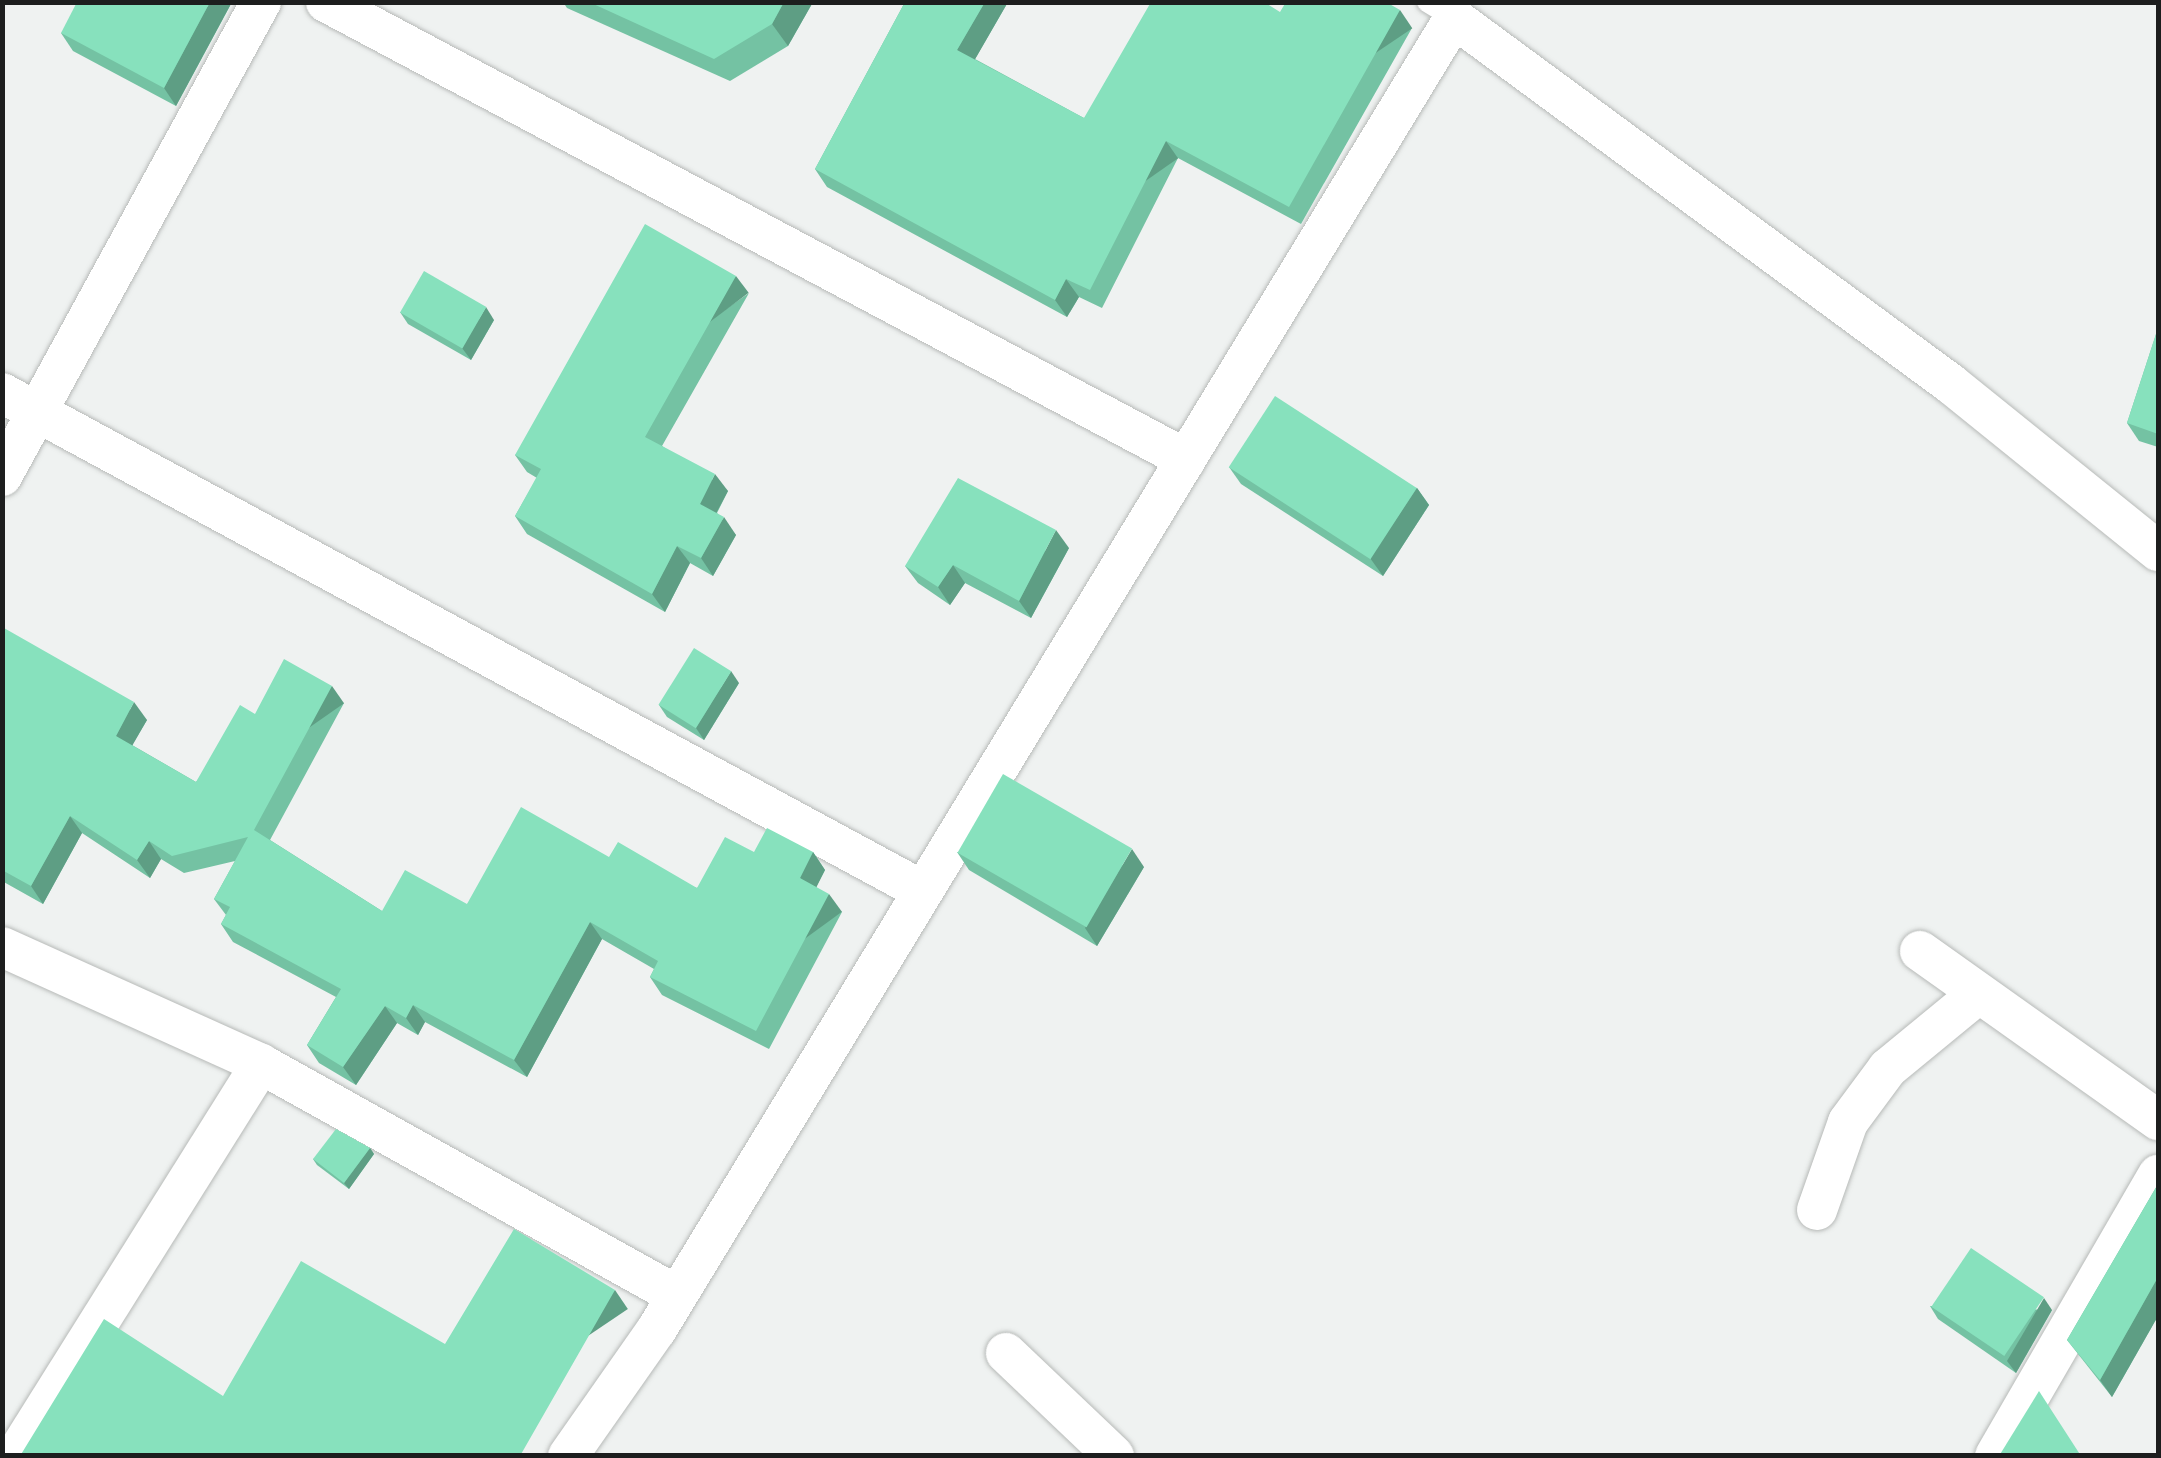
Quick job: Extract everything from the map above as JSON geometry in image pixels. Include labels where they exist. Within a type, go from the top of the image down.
[{"type":"street","points":[[2,476],[40,413],[261,2]]},
{"type":"street","points":[[326,2],[1186,459]]},
{"type":"street","points":[[568,1456],[677,1296],[1186,459],[1440,10],[1951,384],[2158,551]]},
{"type":"street","points":[[2,393],[923,891]]},
{"type":"street","points":[[2,947],[261,1064],[677,1296]]},
{"type":"street","points":[[1920,951],[2158,1120]]},
{"type":"street","points":[[1817,1210],[1848,1122],[1888,1068],[1978,994]]},
{"type":"street","points":[[15,1456],[261,1064]]},
{"type":"street","points":[[1994,1456],[2158,1175]]},
{"type":"street","points":[[1006,1354],[1114,1456]]},
{"type":"building","points":[[77,2],[210,2],[164,88],[61,33]]},
{"type":"building","points":[[589,2],[784,2],[772,24],[714,59]]},
{"type":"building","points":[[905,2],[985,2],[957,50],[1084,118],[1151,2],[1264,2],[1280,12],[1286,2],[1386,2],[1400,10],[1289,207],[1166,141],[1090,290],[1066,279],[1055,300],[815,169]]},
{"type":"building","points":[[645,224],[736,276],[645,437],[715,474],[700,504],[724,517],[701,558],[677,546],[652,594],[515,516],[541,469],[515,455]]},
{"type":"building","points":[[424,271],[486,307],[462,349],[400,313]]},
{"type":"building","points":[[2158,328],[2158,434],[2127,423]]},
{"type":"building","points":[[1275,396],[1417,488],[1370,559],[1229,467]]},
{"type":"building","points":[[958,478],[1056,530],[1019,601],[953,565],[938,587],[905,566]]},
{"type":"building","points":[[4,628],[134,702],[116,736],[196,782],[240,705],[255,714],[284,659],[332,686],[254,830],[382,911],[405,870],[467,904],[521,807],[609,857],[618,842],[697,888],[725,837],[754,852],[767,828],[813,852],[800,878],[829,894],[756,1031],[650,977],[658,961],[590,922],[514,1060],[413,1005],[406,1018],[385,1006],[343,1067],[307,1045],[341,989],[221,924],[230,907],[214,899],[248,837],[172,856],[149,841],[137,860],[70,816],[31,886],[2,870]]},
{"type":"building","points":[[694,648],[731,671],[696,728],[658,705]]},
{"type":"building","points":[[1003,774],[1132,848],[1087,927],[958,853]]},
{"type":"building","points":[[336,1129],[370,1148],[344,1183],[313,1159]]},
{"type":"building","points":[[2158,1184],[2158,1277],[2100,1380],[2067,1340]]},
{"type":"building","points":[[514,1229],[615,1290],[520,1456],[20,1456],[104,1319],[223,1396],[301,1261],[445,1344]]},
{"type":"building","points":[[1971,1248],[2044,1297],[2004,1356],[1931,1307]]},
{"type":"building","points":[[2039,1391],[2081,1456],[1999,1456]]}]
